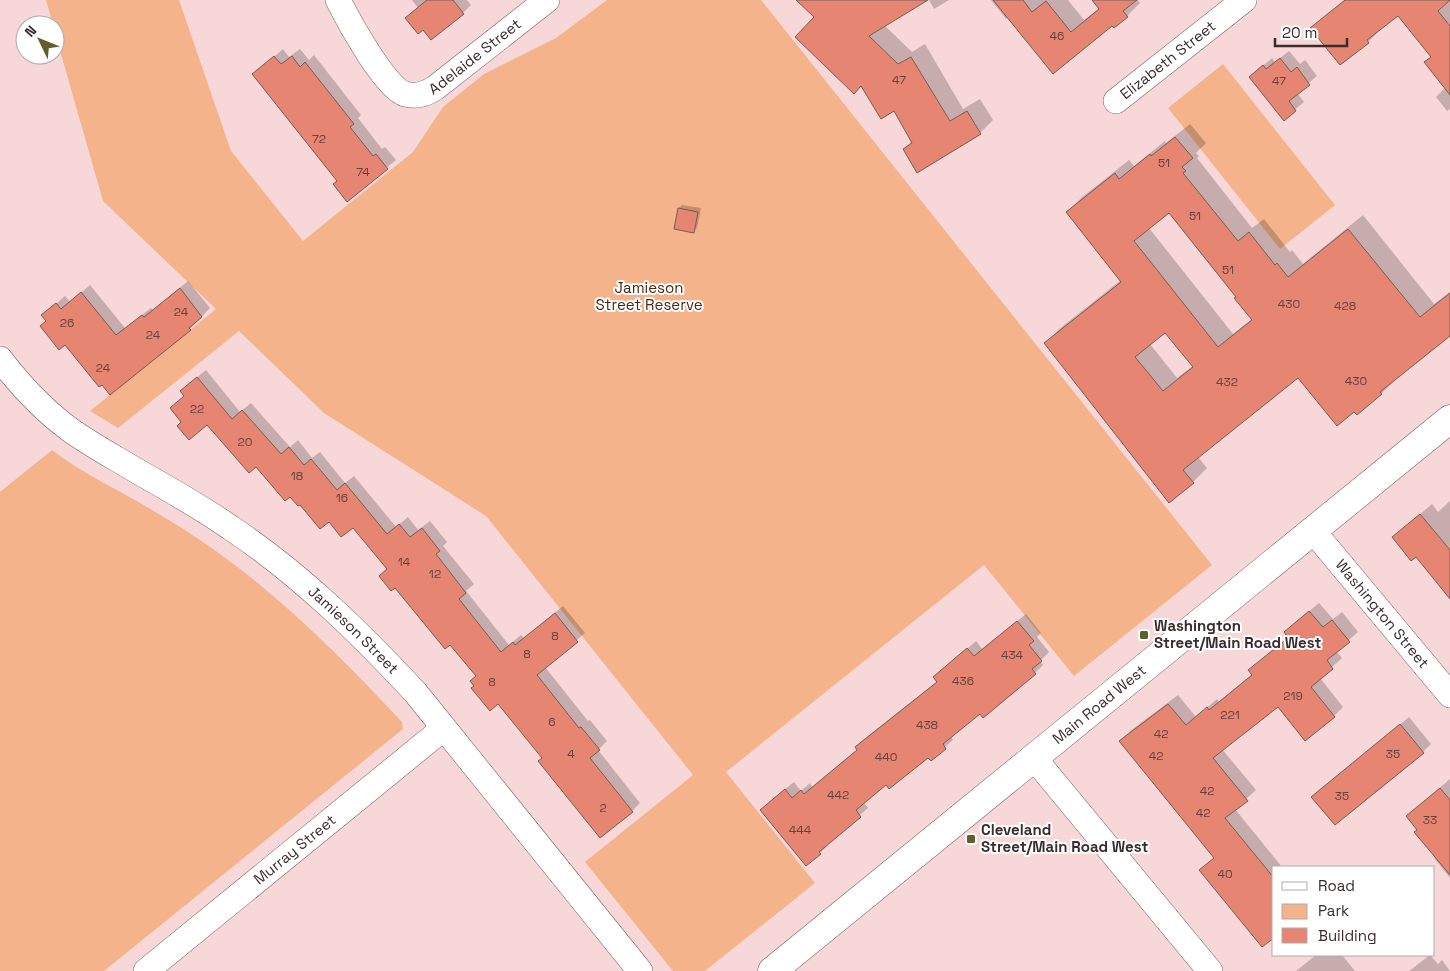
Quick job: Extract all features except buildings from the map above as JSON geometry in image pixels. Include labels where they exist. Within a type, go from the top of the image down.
[{"type":"main road","name":"Main Road West","points":[[772,971],[1450,419]]},
{"type":"street","name":"Adelaide Street","points":[[338,0],[357,36],[390,83],[397,90],[405,94],[414,95],[429,92],[547,0]]},
{"type":"street","name":"Elizabeth Street","points":[[1116,101],[1244,0]]},
{"type":"street","name":"Jamieson Street","points":[[0,359],[40,405],[69,429],[101,451],[188,500],[233,529],[309,587],[380,654],[444,728],[640,971]]},
{"type":"street","name":"Washington Street","points":[[1313,531],[1450,696]]},
{"type":"street","name":"Murray Street","points":[[146,971],[444,728]]},
{"type":"street","points":[[1034,758],[1210,971]]},
{"type":"green space","name":"Jamieson Street Reserve","points":[[46,0],[179,0],[231,151],[303,241],[413,152],[443,107],[484,74],[556,38],[607,0],[761,0],[1212,565],[1074,676],[984,565],[726,772],[815,883],[705,971],[673,971],[585,862],[693,775],[486,516],[324,413],[239,331],[118,428],[90,411],[216,309],[103,201],[64,65],[65,15],[50,15]]},
{"type":"green space","points":[[1223,64],[1335,205],[1280,249],[1168,108]]},
{"type":"green space","points":[[52,450],[64,459],[175,524],[239,568],[288,609],[358,675],[402,722],[403,729],[104,971],[0,971],[0,492]]},
{"type":"place","name":"Washington Street/Main Road West","points":[[1144,635]]},
{"type":"place","name":"Cleveland Street/Main Road West","points":[[971,839]]}]
